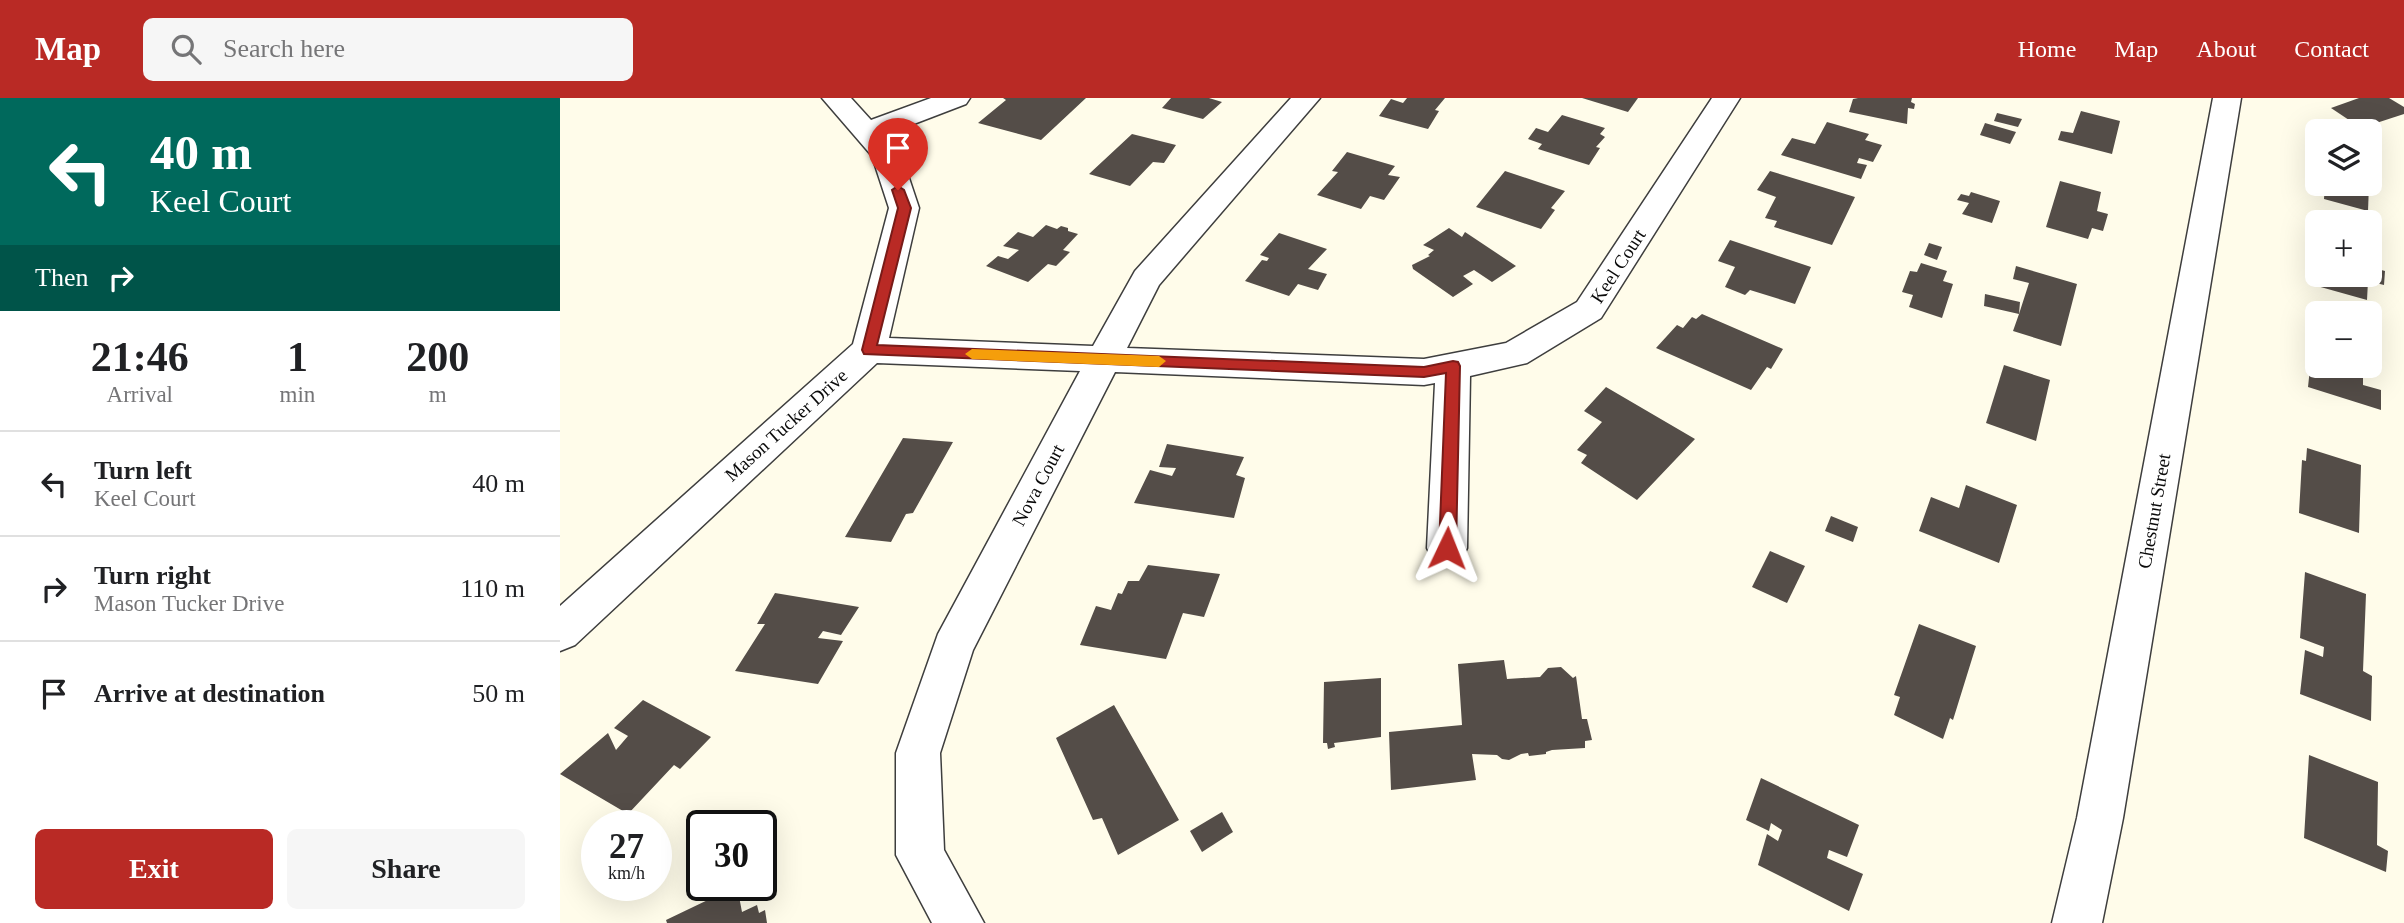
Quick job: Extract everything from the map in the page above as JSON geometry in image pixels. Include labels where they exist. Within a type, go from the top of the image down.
[{"type":"street","points":[[836,98],[886,154],[904,208],[869,350]]},
{"type":"street","points":[[867,132],[956,98]]},
{"type":"street","name":"Nova Court","points":[[959,923],[920,855],[918,753],[953,647],[1146,279],[1306,98]]},
{"type":"street","name":"Keel Court","points":[[869,350],[1424,372],[1515,354],[1589,310],[1726,98]]},
{"type":"street","name":"Chestnut Street","points":[[2077,923],[2100,818],[2227,98]]},
{"type":"street","name":"Mason Tucker Drive","points":[[560,632],[869,350]]},
{"type":"street","points":[[1447,548],[1453,366]]},
{"type":"building","points":[[1003,98],[1086,98],[1041,140],[978,123],[1006,100]]},
{"type":"building","points":[[1171,98],[1209,98],[1222,102],[1203,119],[1162,108]]},
{"type":"building","points":[[1407,98],[1445,98],[1435,110],[1439,111],[1428,129],[1379,116],[1391,99],[1403,103]]},
{"type":"building","points":[[1582,98],[1638,98],[1628,112]]},
{"type":"building","points":[[1912,98],[1911,102],[1915,104],[1914,109],[1908,108],[1907,124],[1849,112],[1853,99]]},
{"type":"building","points":[[2359,98],[2389,98],[2404,107],[2404,114],[2382,121],[2382,119],[2348,119],[2331,108]]},
{"type":"building","points":[[2081,111],[2120,121],[2112,154],[2058,140],[2061,131],[2073,133]]},
{"type":"building","points":[[1997,113],[2022,119],[2018,127],[1994,121]]},
{"type":"building","points":[[1562,115],[1605,128],[1600,134],[1605,137],[1596,147],[1600,148],[1589,165],[1538,149],[1542,144],[1528,139],[1536,128],[1548,132]]},
{"type":"building","points":[[1827,122],[1869,134],[1865,140],[1882,145],[1873,162],[1859,158],[1857,163],[1867,165],[1861,179],[1781,155],[1792,138],[1815,144]]},
{"type":"building","points":[[1985,123],[2016,132],[2010,144],[1980,135]]},
{"type":"building","points":[[1132,134],[1176,145],[1164,163],[1153,162],[1130,186],[1089,174]]},
{"type":"building","points":[[1347,152],[1395,166],[1388,175],[1400,177],[1384,200],[1370,196],[1361,209],[1317,195],[1338,172],[1332,171]]},
{"type":"building","points":[[1505,171],[1565,191],[1551,208],[1555,210],[1541,229],[1476,207]]},
{"type":"building","points":[[1770,171],[1855,197],[1832,245],[1774,227],[1777,221],[1765,218],[1776,197],[1757,190]]},
{"type":"building","points":[[2060,181],[2101,192],[2097,211],[2108,214],[2103,231],[2092,228],[2088,239],[2046,227]]},
{"type":"building","points":[[1971,192],[2000,201],[1992,223],[1962,214],[1969,203],[1957,200],[1961,194],[1969,196]]},
{"type":"building","points":[[2324,196],[2369,196],[2368,210],[2364,210],[2324,199]]},
{"type":"building","points":[[1046,225],[1057,229],[1061,226],[1078,234],[1063,250],[1070,252],[1056,266],[1048,264],[1028,282],[986,266],[998,256],[1008,259],[1019,250],[1003,246],[1018,232],[1033,237]]},
{"type":"building","points":[[1449,228],[1462,237],[1465,232],[1516,266],[1492,282],[1474,270],[1463,276],[1473,284],[1453,297],[1413,269],[1412,265],[1430,256],[1428,255],[1434,250],[1423,245]]},
{"type":"building","points":[[1279,233],[1327,249],[1308,269],[1327,274],[1318,290],[1298,284],[1289,296],[1245,281],[1262,260],[1267,261],[1269,258],[1260,255]]},
{"type":"building","points":[[1730,240],[1811,267],[1795,304],[1750,290],[1745,295],[1725,287],[1735,267],[1718,261]]},
{"type":"building","points":[[1929,243],[1942,247],[1937,260],[1924,255]]},
{"type":"building","points":[[1921,263],[1947,271],[1943,281],[1953,284],[1942,318],[1909,307],[1913,295],[1902,292],[1910,271],[1917,272]]},
{"type":"building","points":[[2016,266],[2077,284],[2061,346],[2013,331],[2029,283],[2013,279]]},
{"type":"building","points":[[2382,270],[2385,271],[2382,284]]},
{"type":"building","points":[[2321,287],[2368,287],[2367,300]]},
{"type":"building","points":[[1985,294],[2020,302],[2019,314],[1984,306]]},
{"type":"building","points":[[1702,314],[1783,349],[1771,369],[1767,367],[1751,390],[1656,348],[1677,325],[1683,328],[1692,317],[1696,319]]},
{"type":"building","points":[[2004,365],[2050,380],[2036,441],[1986,423]]},
{"type":"building","points":[[2309,378],[2363,378],[2363,385],[2381,390],[2381,410],[2308,387]]},
{"type":"building","points":[[1606,387],[1695,439],[1637,500],[1581,463],[1587,455],[1577,450],[1602,422],[1584,411]]},
{"type":"building","points":[[903,438],[953,442],[913,513],[906,514],[891,542],[845,537]]},
{"type":"building","points":[[1167,444],[1244,457],[1236,475],[1245,478],[1234,518],[1134,503],[1150,470],[1172,476],[1176,468],[1159,467]]},
{"type":"building","points":[[2307,448],[2361,465],[2359,533],[2299,513],[2302,460],[2306,461]]},
{"type":"building","points":[[1966,485],[2017,505],[1999,563],[1919,531],[1931,497],[1959,508]]},
{"type":"building","points":[[1831,516],[1858,527],[1853,542],[1825,531]]},
{"type":"building","points":[[1770,551],[1805,566],[1787,603],[1752,587]]},
{"type":"building","points":[[1148,565],[1220,574],[1204,617],[1183,613],[1166,659],[1080,645],[1096,606],[1111,610],[1118,593],[1122,594],[1128,581],[1139,581]]},
{"type":"building","points":[[2305,572],[2366,594],[2363,671],[2372,676],[2371,721],[2300,694],[2305,650],[2323,657],[2324,647],[2300,638]]},
{"type":"building","points":[[775,593],[859,607],[841,635],[823,631],[818,638],[843,641],[818,684],[735,671],[765,624],[757,624]]},
{"type":"building","points":[[1919,624],[1976,646],[1953,720],[1950,718],[1943,739],[1894,715],[1900,697],[1894,695]]},
{"type":"building","points":[[1504,660],[1507,679],[1540,677],[1548,668],[1561,667],[1573,678],[1576,676],[1582,719],[1587,719],[1592,740],[1585,741],[1585,748],[1552,750],[1546,754],[1529,756],[1528,753],[1521,754],[1509,760],[1497,755],[1472,754],[1476,780],[1391,790],[1389,732],[1462,725],[1458,664]]},
{"type":"building","points":[[1381,678],[1381,737],[1334,743],[1335,747],[1328,749],[1327,743],[1323,743],[1324,682]]},
{"type":"building","points":[[643,700],[711,737],[680,769],[674,765],[632,810],[621,810],[560,774],[608,733],[616,750],[628,736],[614,728]]},
{"type":"building","points":[[1114,705],[1179,820],[1118,855],[1102,818],[1093,820],[1056,738]]},
{"type":"building","points":[[2309,755],[2378,782],[2377,845],[2388,851],[2386,872],[2304,838]]},
{"type":"building","points":[[1761,778],[1859,825],[1847,857],[1829,850],[1827,858],[1863,874],[1849,911],[1758,865],[1767,834],[1778,841],[1782,830],[1771,823],[1769,831],[1746,820]]},
{"type":"building","points":[[1222,812],[1233,832],[1202,852],[1190,831]]},
{"type":"building","points":[[706,901],[740,901],[742,912],[757,905],[759,913],[765,910],[767,923],[667,923],[666,920]]},
{"type":"slow traffic","points":[[972,354],[1159,361]]},
{"type":"route","points":[[898,190],[904,208],[869,350],[1424,372],[1453,366],[1447,548]]}]
